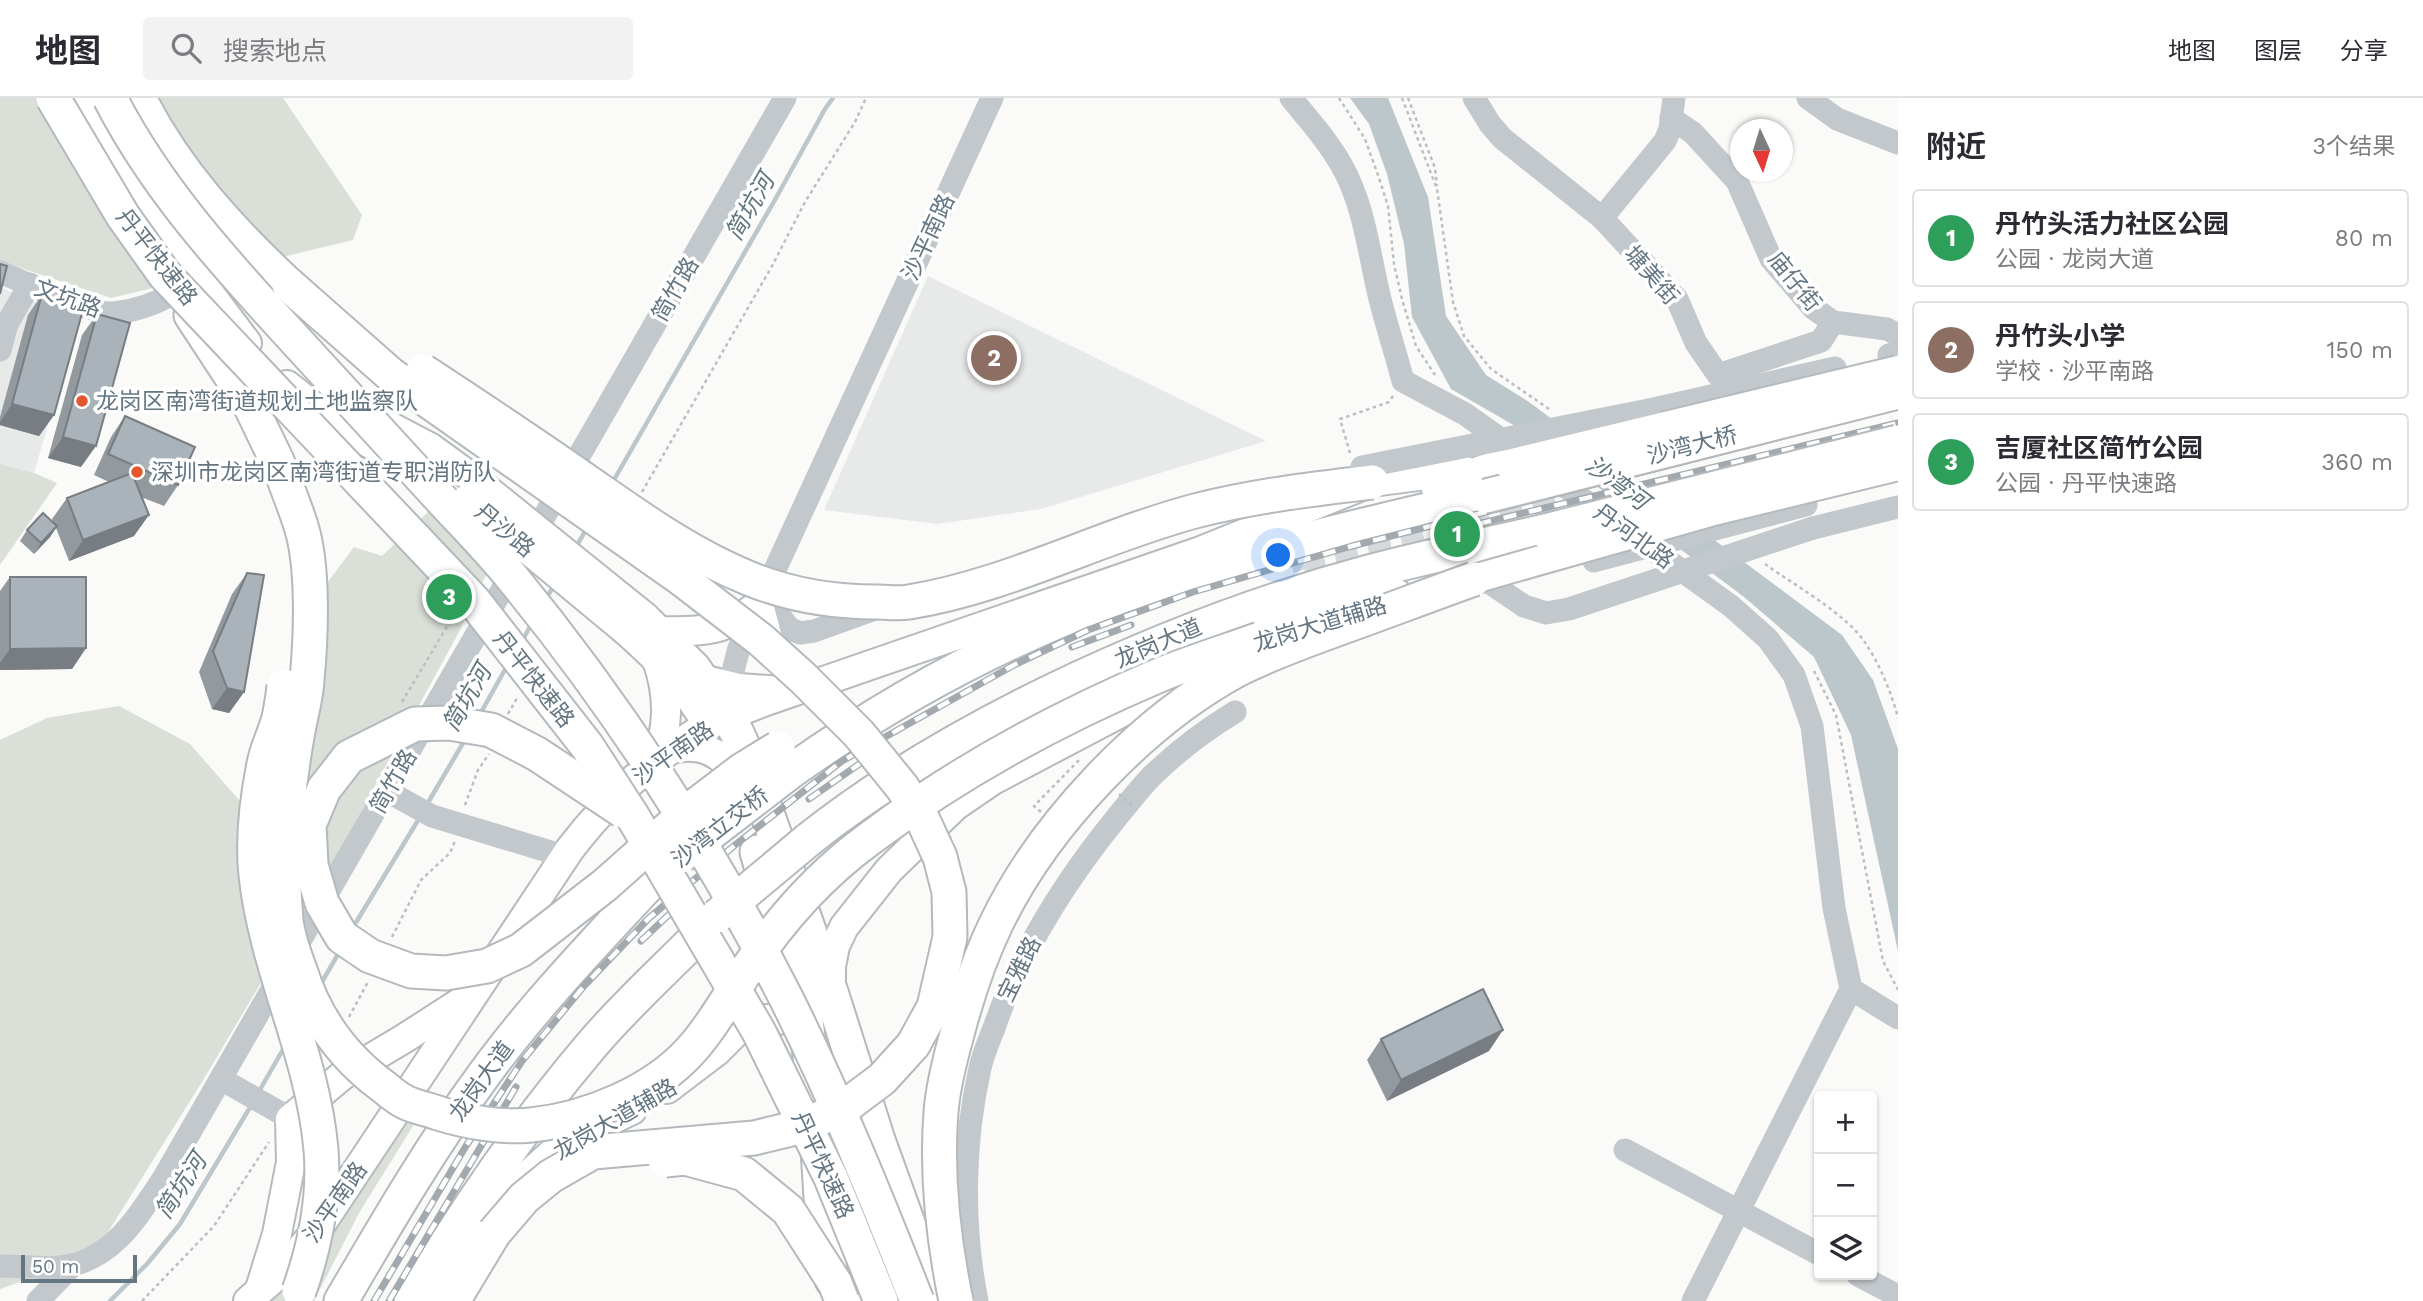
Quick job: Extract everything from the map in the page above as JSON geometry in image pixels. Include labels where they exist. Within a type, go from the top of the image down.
[{"type":"highway","name":"丹平快速路","points":[[53,98],[123,216],[171,284],[473,600],[587,746],[633,817],[759,1032],[831,1178],[881,1301]]},
{"type":"highway","name":"丹平快速路","points":[[109,98],[168,194],[227,265],[508,572],[591,678],[656,772],[724,884],[786,998],[839,1113],[917,1301]]},
{"type":"highway","points":[[139,98],[173,154],[203,196],[244,243],[390,374],[679,577],[761,640],[803,678],[859,734],[902,787],[922,818],[940,858],[949,892],[950,937],[934,1007],[913,1045],[881,1079],[846,1106],[804,1126],[754,1138],[593,1152],[551,1176],[524,1198],[464,1301]]},
{"type":"highway","points":[[171,284],[250,404],[277,461],[302,530],[310,630],[307,687],[296,745],[284,875],[287,925],[301,975],[324,1025],[360,1070],[403,1101],[447,1115],[486,1123],[530,1125],[610,1104],[644,1089],[669,1071],[693,1048],[783,922],[829,872],[871,837],[949,785],[1012,748],[1109,698],[1166,672],[1260,639]]},
{"type":"highway","points":[[289,285],[495,417],[643,520],[696,553],[748,578],[797,594],[850,602],[906,603],[985,584],[1112,536],[1196,511],[1363,472]]},
{"type":"highway","name":"沙湾大桥","points":[[1476,487],[1898,392]]},
{"type":"highway","name":"沙湾大桥","points":[[1544,545],[1831,459],[1898,442]]},
{"type":"highway","points":[[1710,512],[1831,459]]},
{"type":"highway","points":[[277,461],[288,562],[290,624],[287,673],[279,717],[264,761],[256,824],[256,873],[270,948],[315,1105],[321,1151],[321,1185],[315,1239],[296,1296]]},
{"type":"highway","points":[[633,817],[537,754],[491,730],[449,723],[415,724],[349,757],[324,789],[309,825],[311,865],[322,903],[342,937],[370,956],[411,971],[446,973],[488,966],[521,950],[605,885],[687,812],[743,770],[784,760],[861,709],[916,690],[1078,613],[1199,569],[1476,487],[1508,464]]},
{"type":"highway","name":"龙岗大道","points":[[411,1301],[452,1231],[539,1109],[592,1044],[713,920],[808,840],[911,767],[1002,715],[1118,659],[1210,622],[1369,572],[1544,545]]},
{"type":"highway","points":[[1118,659],[1474,579]]},
{"type":"highway","points":[[956,1301],[938,1190],[941,1110],[950,1059],[971,985],[996,923],[1016,886],[1060,823],[1116,762],[1145,736],[1195,696],[1236,671],[1273,653],[1474,579]]},
{"type":"highway","points":[[720,720],[743,746],[831,992],[878,1140],[918,1247],[944,1301]]},
{"type":"highway","points":[[720,720],[806,1020],[815,1100],[822,1230],[835,1301]]},
{"type":"highway","name":"沙湾立交桥","points":[[650,883],[784,760]]},
{"type":"highway","name":"龙岗大道","points":[[341,1301],[426,1158],[483,1075],[545,998],[650,883]]},
{"type":"highway","points":[[453,1301],[501,1237],[575,1186],[616,1166],[685,1158],[744,1174],[788,1210],[835,1283],[842,1301]]},
{"type":"main road","name":"丹沙路","points":[[78,98],[161,229],[244,339],[287,385],[337,425],[471,489]]},
{"type":"main road","name":"丹沙路","points":[[109,98],[189,223],[269,329],[300,365],[338,396],[380,422],[431,448],[471,489],[646,634],[720,720]]},
{"type":"main road","points":[[866,667],[841,672],[818,672],[788,662],[768,639],[759,604],[727,625],[705,630],[646,634],[664,691],[666,717],[661,757],[688,747],[705,749],[720,756],[720,720],[1198,552],[1363,472],[1508,464],[1896,353]]},
{"type":"main road","name":"龙岗大道辅路","points":[[831,992],[831,966],[835,946],[844,926],[889,870],[955,806],[993,780],[1260,639],[1474,579],[1544,545],[1710,512],[1898,466]]},
{"type":"main road","name":"丹沙路","points":[[646,634],[687,692],[720,720]]},
{"type":"main road","name":"沙平南路","points":[[253,1296],[283,1270],[320,1226],[564,856],[612,799],[661,757],[720,720]]},
{"type":"main road","points":[[253,1296],[276,1234],[288,1181],[291,1162],[287,1117],[343,1074],[473,994]]},
{"type":"main road","name":"龙岗大道辅路","points":[[430,1301],[495,1205],[550,1154],[682,1080],[741,1027],[761,1019],[806,1020]]},
{"type":"street","name":"简竹路","points":[[0,1266],[57,1267],[93,1259],[120,1239],[163,1179],[227,1082],[785,98]]},
{"type":"street","name":"沙平南路","points":[[720,720],[739,648],[992,98]]},
{"type":"street","name":"丹河北路","points":[[1290,98],[1322,136],[1343,167],[1357,201],[1367,233],[1380,301],[1403,381],[1465,414],[1731,606],[1768,639],[1794,675],[1812,726],[1834,908],[1852,989]]},
{"type":"street","name":"塘美街","points":[[1474,98],[1502,138],[1602,218],[1677,299],[1696,343],[1722,384]]},
{"type":"street","points":[[1808,98],[1837,119],[1898,143]]},
{"type":"street","name":"庙仔街","points":[[1602,218],[1665,141],[1671,128],[1673,108]]},
{"type":"street","name":"庙仔街","points":[[1673,108],[1737,181],[1771,259],[1813,308],[1833,322],[1886,328],[1896,353]]},
{"type":"street","name":"文坑路","points":[[0,272],[111,314],[158,303],[171,284]]},
{"type":"street","points":[[0,350],[7,324],[30,284]]},
{"type":"street","points":[[759,604],[776,611],[789,628],[800,633],[814,631],[1026,556],[1167,511],[1649,410],[1722,384],[1821,341],[1833,322]]},
{"type":"street","points":[[1722,384],[1835,368]]},
{"type":"street","points":[[1594,561],[1806,505]]},
{"type":"street","points":[[1474,579],[1490,583],[1524,606],[1546,613],[1569,609],[1813,528],[1898,506]]},
{"type":"street","points":[[1524,606],[1521,592],[1526,574],[1544,545]]},
{"type":"street","name":"宝雅路","points":[[977,1301],[968,1227],[968,1143],[980,1067],[1002,1004],[1034,936],[1082,860],[1154,774],[1210,728],[1235,712]]},
{"type":"street","points":[[392,793],[432,816],[564,856]]},
{"type":"street","points":[[1693,1301],[1852,989],[1898,1018]]},
{"type":"street","points":[[227,1082],[287,1117]]},
{"type":"street","points":[[1625,1150],[1814,1251]]},
{"type":"street","points":[[918,1247],[939,1255],[953,1254],[959,1250],[968,1227]]},
{"type":"street","points":[[38,1301],[73,1265]]},
{"type":"street","points":[[1868,1280],[1898,1296]]},
{"type":"path","points":[[1339,98],[1365,139],[1388,206],[1394,264],[1416,346],[1442,385]]},
{"type":"path","points":[[1408,98],[1435,168],[1437,189]]},
{"type":"path","points":[[1363,472],[1340,419],[1389,402]]},
{"type":"path","points":[[402,702],[456,612]]},
{"type":"path","points":[[1837,723],[1883,961],[1898,990]]},
{"type":"path","points":[[142,1301],[214,1226],[269,1141]]},
{"type":"shaded area","points":[[0,98],[283,98],[362,215],[353,240],[111,298],[0,261]]},
{"type":"shaded area","points":[[928,276],[1266,441],[1041,509],[937,524],[824,510]]},
{"type":"shaded area","points":[[0,287],[78,321],[34,473],[0,464]]},
{"type":"shaded area","points":[[0,464],[34,473],[57,483],[0,565]]},
{"type":"shaded area","points":[[450,491],[503,539],[458,634],[341,848],[202,1082],[93,1256],[0,1289],[0,740],[47,718],[119,706],[190,744],[246,808],[321,591],[354,547],[382,556]]},
{"type":"shaded area","points":[[404,1113],[416,1121],[359,1213],[314,1301],[254,1301]]},
{"type":"water","name":"沙湾河","points":[[1350,98],[1388,98],[1428,197],[1446,316],[1486,375],[1529,402],[1842,635],[1873,680],[1898,749],[1898,951],[1851,735],[1814,657],[1744,597],[1522,430],[1451,389],[1412,317],[1404,244],[1387,174],[1369,124]]},
{"type":"building","points":[[0,264],[7,266],[0,294]]},
{"type":"building","points":[[42,294],[84,306],[54,415],[12,404]]},
{"type":"building","name":"龙岗区南湾街道规划土地监察队","points":[[97,314],[130,323],[96,446],[63,437]]},
{"type":"building","points":[[125,416],[195,447],[178,485],[108,454]]},
{"type":"building","points":[[132,473],[149,515],[83,540],[67,498]]},
{"type":"building","points":[[43,513],[57,526],[41,543],[27,530]]},
{"type":"building","points":[[247,573],[264,575],[244,692],[227,688],[213,651]]},
{"type":"building","points":[[10,577],[86,577],[86,648],[10,649]]},
{"type":"building","points":[[1483,989],[1503,1030],[1401,1080],[1381,1039]]},
{"type":"waterway","name":"简坑河","points":[[611,485],[833,98]]},
{"type":"waterway","name":"简坑河","points":[[575,549],[588,526]]},
{"type":"waterway","name":"简坑河","points":[[545,600],[555,584]]},
{"type":"waterway","name":"简坑河","points":[[521,643],[532,623]]},
{"type":"waterway","name":"简坑河","points":[[479,716],[507,666]]},
{"type":"waterway","name":"简坑河","points":[[426,806],[466,738]]},
{"type":"waterway","name":"简坑河","points":[[352,929],[420,817]]},
{"type":"waterway","name":"简坑河","points":[[319,987],[341,949]]},
{"type":"waterway","name":"简坑河","points":[[258,1093],[285,1046]]},
{"type":"waterway","name":"简坑河","points":[[110,1301],[147,1264],[180,1224],[252,1104]]},
{"type":"tunnel","points":[[1316,601],[1304,568],[1573,505],[1583,532]]},
{"type":"railway","points":[[374,1301],[466,1146],[522,1061],[584,986],[649,918],[735,845],[842,761],[1014,665],[1088,630],[1193,592],[1352,546],[1898,407]]},
{"type":"railway","points":[[1453,530],[1898,423]]},
{"type":"railway","points":[[1072,647],[1131,625]]},
{"type":"railway","points":[[809,799],[878,751]]},
{"type":"railway","points":[[641,941],[679,905]]},
{"type":"railway","points":[[389,1301],[516,1087]]},
{"type":"place","name":"丹竹头小学","points":[[994,358]]},
{"type":"place","name":"龙岗区南湾街道规划土地监察队","points":[[82,401]]},
{"type":"place","name":"深圳市龙岗区南湾街道专职消防队","points":[[137,472]]},
{"type":"place","name":"丹竹头活力社区公园","points":[[1457,534]]},
{"type":"place","name":"吉厦社区简竹公园","points":[[449,597]]}]
